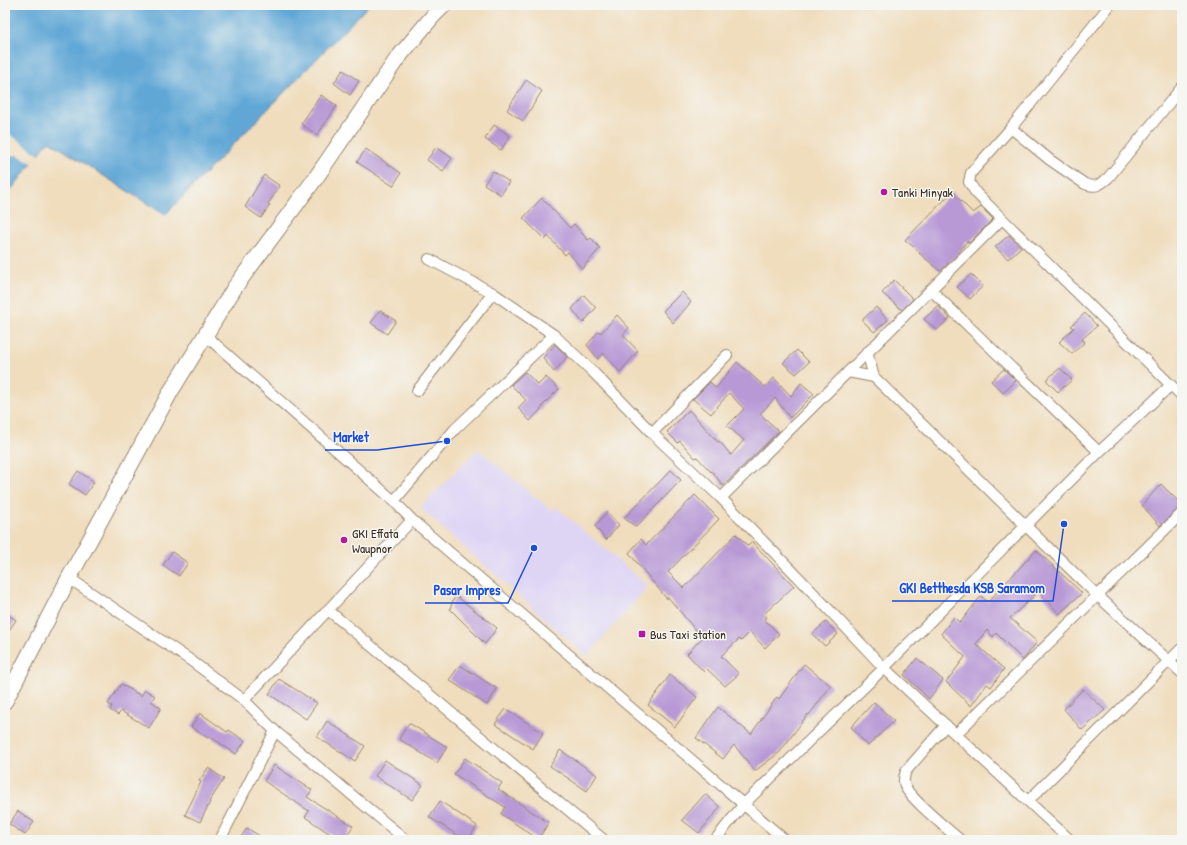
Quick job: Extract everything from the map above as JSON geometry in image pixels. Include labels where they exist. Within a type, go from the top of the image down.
[{"type":"main road","points":[[5,701],[69,578],[172,391],[235,287],[315,179],[397,59],[444,5]]},
{"type":"street","points":[[1110,5],[1011,128],[971,173],[969,179],[970,185],[1002,219],[1182,396]]},
{"type":"street","points":[[1011,128],[1050,160],[1085,184],[1097,186],[1102,184],[1108,178],[1182,88]]},
{"type":"street","points":[[721,498],[1002,219]]},
{"type":"street","points":[[429,258],[493,293],[554,335],[592,371],[652,433],[721,498],[884,668],[1070,840]]},
{"type":"street","points":[[931,290],[1099,452]]},
{"type":"street","points":[[417,391],[493,293]]},
{"type":"street","points":[[206,335],[394,501],[412,520],[785,840]]},
{"type":"street","points":[[394,501],[455,429],[554,335]]},
{"type":"street","points":[[867,352],[874,377],[1098,596],[1182,673]]},
{"type":"street","points":[[652,433],[727,355]]},
{"type":"street","points":[[848,372],[874,377]]},
{"type":"street","points":[[715,840],[743,805],[884,668],[1099,452],[1171,385]]},
{"type":"street","points":[[956,734],[1182,513]]},
{"type":"street","points":[[244,700],[412,520]]},
{"type":"street","points":[[69,578],[190,660],[244,700],[275,731],[406,840]]},
{"type":"street","points":[[328,610],[604,840]]},
{"type":"street","points":[[1028,801],[1182,648]]},
{"type":"street","points":[[946,725],[906,771],[903,779],[904,785],[915,799],[960,840]]},
{"type":"street","points":[[220,840],[275,731]]},
{"type":"shaded area","points":[[478,449],[551,510],[556,507],[647,585],[646,589],[587,656],[420,508]]},
{"type":"water","points":[[5,5],[369,5],[165,215],[49,141],[5,198]]},
{"type":"pier","points":[[5,131],[41,156],[34,164],[18,155],[9,155],[5,161]]},
{"type":"building","points":[[343,70],[359,81],[350,95],[334,83]]},
{"type":"building","points":[[526,80],[542,91],[523,121],[507,110]]},
{"type":"building","points":[[321,95],[337,106],[317,135],[301,124]]},
{"type":"building","points":[[494,125],[510,136],[501,150],[485,139]]},
{"type":"building","points":[[436,147],[452,158],[443,171],[427,160]]},
{"type":"building","points":[[366,149],[401,173],[393,186],[357,162]]},
{"type":"building","points":[[493,171],[509,182],[501,195],[484,184]]},
{"type":"building","points":[[264,175],[280,186],[261,218],[245,207]]},
{"type":"building","points":[[952,192],[973,213],[981,207],[993,219],[969,243],[967,241],[957,255],[940,271],[905,240]]},
{"type":"building","points":[[542,198],[570,228],[574,224],[588,240],[591,238],[600,248],[582,269],[568,252],[565,255],[548,236],[545,240],[523,218]]},
{"type":"building","points":[[1009,235],[1021,247],[1008,259],[995,247]]},
{"type":"building","points":[[971,274],[983,286],[970,299],[957,287]]},
{"type":"building","points":[[894,280],[913,299],[902,310],[882,293]]},
{"type":"building","points":[[682,292],[691,302],[673,323],[663,311]]},
{"type":"building","points":[[584,295],[596,308],[583,323],[572,309]]},
{"type":"building","points":[[938,306],[950,318],[937,330],[924,319]]},
{"type":"building","points":[[876,307],[888,320],[874,332],[862,320]]},
{"type":"building","points":[[380,310],[396,321],[387,334],[371,323]]},
{"type":"building","points":[[1085,313],[1097,326],[1082,339],[1085,342],[1072,354],[1059,342],[1074,328],[1071,326]]},
{"type":"building","points":[[617,315],[629,328],[623,335],[638,351],[620,372],[603,353],[598,359],[587,345],[599,331],[601,333]]},
{"type":"building","points":[[555,344],[567,357],[554,372],[543,358]]},
{"type":"building","points":[[797,350],[809,362],[796,374],[783,363]]},
{"type":"building","points":[[737,362],[765,387],[774,378],[791,396],[801,383],[814,394],[790,418],[775,398],[760,414],[779,431],[723,486],[712,471],[711,472],[697,457],[695,458],[680,441],[678,443],[667,432],[689,410],[731,455],[744,440],[727,426],[744,409],[729,393],[711,414],[693,399],[710,382],[716,388]]},
{"type":"building","points":[[1060,368],[1072,380],[1058,392],[1046,380]]},
{"type":"building","points":[[1004,369],[1016,381],[1003,393],[991,381]]},
{"type":"building","points":[[525,372],[538,385],[546,377],[559,389],[530,421],[518,408],[526,400],[511,385]]},
{"type":"building","points":[[671,470],[681,480],[636,527],[624,518]]},
{"type":"building","points":[[78,471],[94,482],[85,495],[69,484]]},
{"type":"building","points":[[1161,484],[1182,505],[1160,526],[1142,505]]},
{"type":"building","points":[[695,495],[719,519],[668,572],[684,588],[736,534],[748,546],[752,542],[794,586],[764,614],[767,617],[764,619],[779,634],[765,648],[750,632],[741,641],[739,639],[721,656],[739,674],[725,686],[707,669],[704,672],[687,654],[702,638],[629,553],[641,539],[646,545]]},
{"type":"building","points":[[607,512],[619,525],[606,540],[595,526]]},
{"type":"building","points":[[1036,550],[1082,593],[1059,614],[1039,591],[1010,618],[1037,642],[1023,660],[996,633],[993,637],[987,630],[976,644],[1004,669],[991,687],[987,684],[971,706],[946,682],[965,657],[941,634],[954,617],[960,623],[981,596],[988,602]]},
{"type":"building","points":[[172,552],[188,563],[179,576],[163,565]]},
{"type":"building","points":[[455,595],[497,628],[485,644],[450,609]]},
{"type":"building","points":[[5,613],[16,620],[5,636]]},
{"type":"building","points":[[826,622],[838,634],[825,646],[812,634]]},
{"type":"building","points":[[917,658],[943,680],[929,699],[904,675]]},
{"type":"building","points":[[804,664],[831,686],[780,752],[755,771],[734,745],[723,759],[696,738],[718,707],[751,734],[777,697],[779,699]]},
{"type":"building","points":[[460,665],[497,689],[487,705],[449,680]]},
{"type":"building","points":[[670,675],[697,697],[675,727],[648,705]]},
{"type":"building","points":[[279,679],[317,703],[306,719],[269,694]]},
{"type":"building","points":[[121,684],[141,696],[145,690],[155,696],[151,701],[161,708],[149,728],[121,711],[118,715],[110,710],[112,706],[108,704]]},
{"type":"building","points":[[1083,689],[1105,710],[1082,730],[1064,709]]},
{"type":"building","points":[[874,702],[894,721],[868,746],[851,727]]},
{"type":"building","points":[[506,709],[543,733],[533,749],[495,724]]},
{"type":"building","points":[[200,713],[227,732],[229,730],[245,741],[236,754],[209,736],[208,738],[191,727]]},
{"type":"building","points":[[327,721],[365,746],[355,761],[317,737]]},
{"type":"building","points":[[409,723],[447,747],[437,763],[399,739]]},
{"type":"building","points":[[560,750],[597,775],[587,791],[550,766]]},
{"type":"building","points":[[465,758],[502,783],[498,789],[549,823],[538,839],[501,814],[505,807],[454,774]]},
{"type":"building","points":[[385,760],[423,785],[412,800],[375,776]]},
{"type":"building","points":[[274,765],[312,790],[307,797],[353,826],[344,840],[339,840],[305,817],[309,811],[264,781]]},
{"type":"building","points":[[208,768],[224,779],[209,802],[200,822],[185,815],[201,782],[199,781]]},
{"type":"building","points":[[705,794],[720,807],[699,833],[682,820]]},
{"type":"building","points":[[440,801],[477,826],[468,840],[465,840],[429,817]]},
{"type":"building","points":[[18,811],[34,822],[25,835],[9,824]]},
{"type":"building","points":[[247,828],[266,840],[239,840]]},
{"type":"place","name":"Tanki Minyak","points":[[884,192]]},
{"type":"place","name":"Market","points":[[447,441]]},
{"type":"place","name":"GKI Betthesda KSB Saramom","points":[[1064,524]]},
{"type":"place","name":"GKI Effata Waupnor","points":[[344,540]]},
{"type":"place","name":"Pasar Impres","points":[[534,548]]},
{"type":"place","name":"Bus Taxi station","points":[[642,634]]}]
